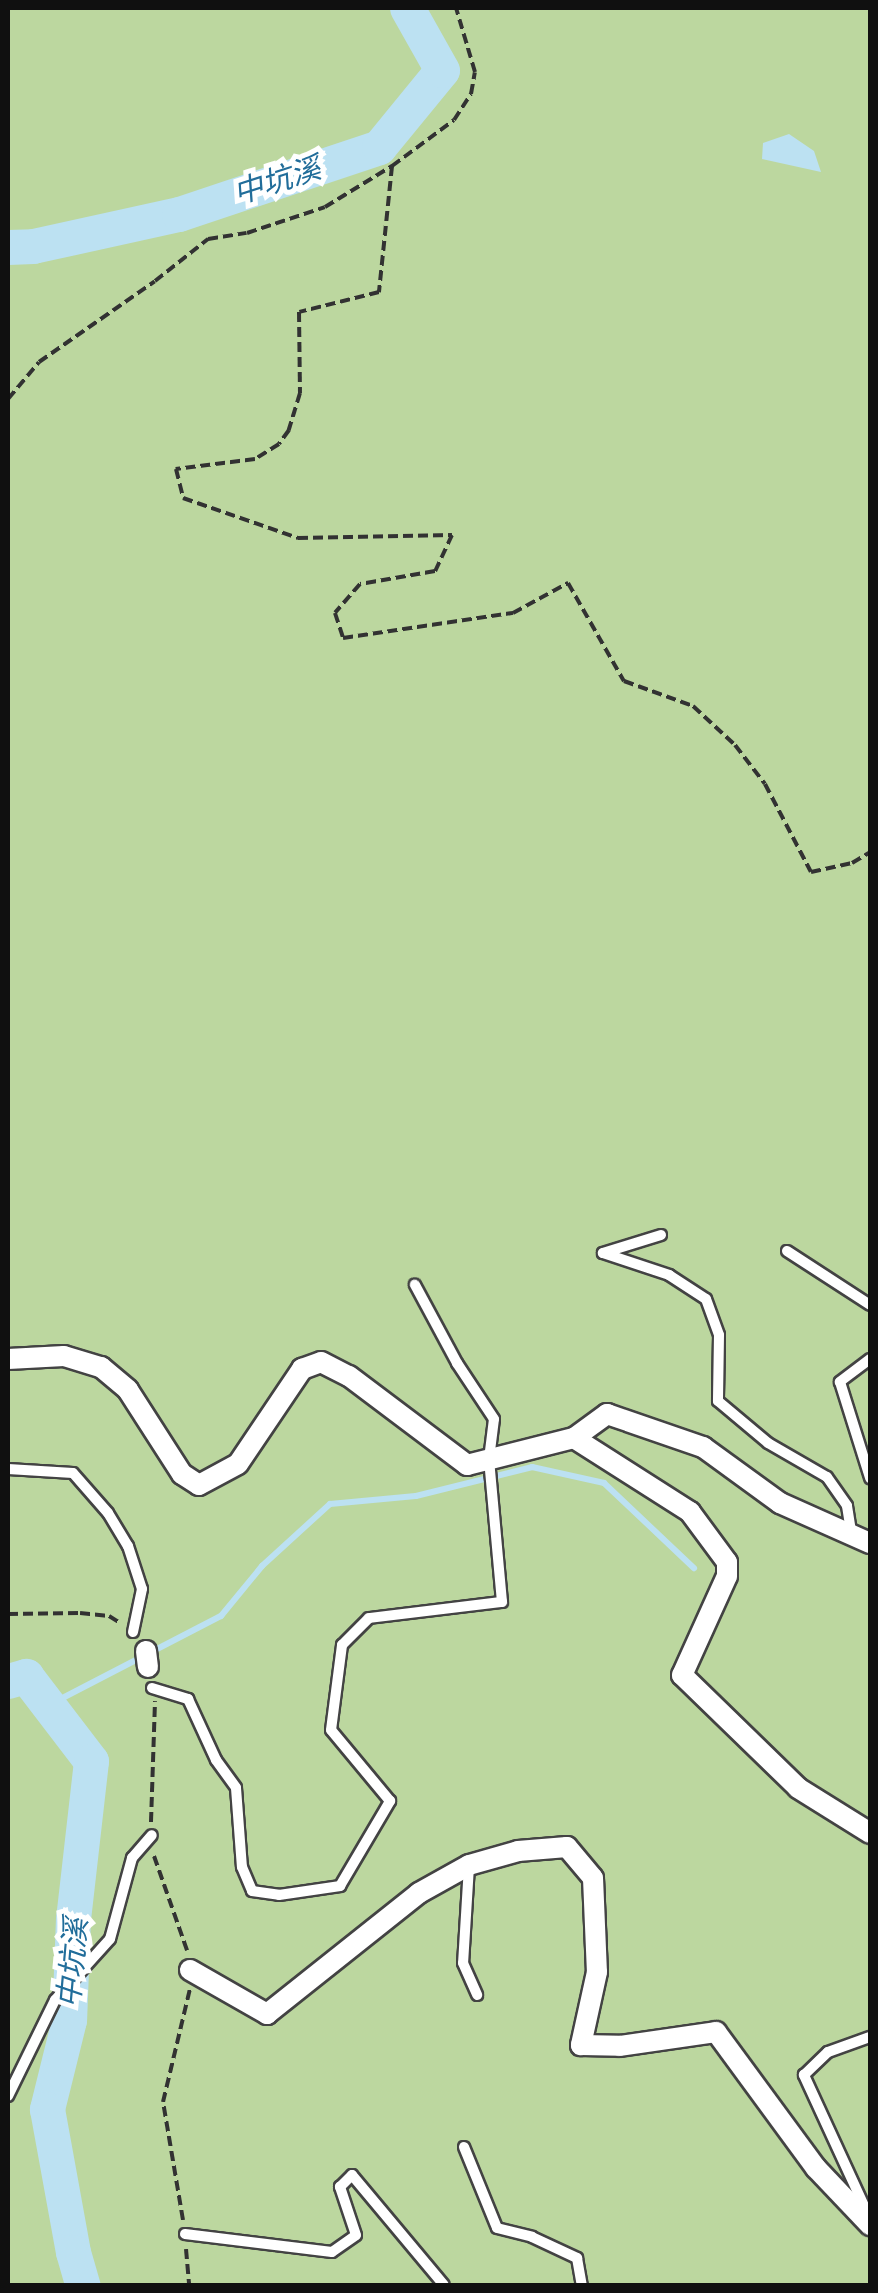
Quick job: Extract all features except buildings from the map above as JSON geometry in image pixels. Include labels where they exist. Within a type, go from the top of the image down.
[{"type":"street","points":[[8,1359],[64,1356],[101,1367],[128,1390],[182,1474],[199,1486],[238,1464],[302,1369],[321,1362],[349,1376],[466,1465],[574,1438],[607,1414],[703,1447],[780,1502],[861,1539]]},
{"type":"street","points":[[574,1438],[690,1512],[727,1562],[727,1576],[682,1674],[798,1788],[870,1833]]},
{"type":"street","points":[[190,1970],[267,2014],[418,1893],[469,1865],[518,1851],[567,1847],[592,1878],[597,1972],[581,2045],[620,2046],[716,2032],[816,2168],[870,2223]]},
{"type":"lane","points":[[661,1235],[603,1253],[669,1275],[706,1299],[719,1335],[718,1401],[768,1443],[827,1476],[861,1539]]},
{"type":"lane","points":[[787,1252],[870,1305]]},
{"type":"lane","points":[[149,1669],[188,1700],[216,1760],[236,1788],[242,1868],[252,1891],[279,1895],[340,1886],[390,1801],[332,1730],[342,1645],[369,1618],[502,1602],[489,1462],[494,1420],[456,1363],[415,1285]]},
{"type":"lane","points":[[870,1359],[840,1382],[870,1478]]},
{"type":"lane","points":[[8,1469],[73,1473],[108,1513],[128,1546],[142,1589],[132,1632]]},
{"type":"lane","points":[[8,2096],[55,2000],[110,1939],[132,1858],[152,1835]]},
{"type":"lane","points":[[469,1865],[463,1963],[478,1995]]},
{"type":"lane","points":[[870,2036],[828,2052],[804,2075],[870,2223]]},
{"type":"lane","points":[[464,2147],[497,2228],[532,2236],[577,2258],[582,2286]]},
{"type":"lane","points":[[186,2234],[332,2252],[356,2235],[340,2187],[352,2175],[444,2285]]},
{"type":"path","points":[[8,399],[39,362],[155,282],[208,238],[248,232],[308,214],[392,166],[454,120],[471,94],[475,72],[456,8]]},
{"type":"path","points":[[392,166],[380,292],[299,312],[300,393],[289,430],[279,444],[255,459],[176,469],[183,498],[298,538],[452,536],[435,570],[360,584],[335,614],[343,638],[513,613],[568,582],[624,681],[693,706],[735,746],[766,784],[811,872],[852,863],[870,852]]},
{"type":"path","points":[[8,1614],[109,1616],[132,1632]]},
{"type":"green space","points":[[8,8],[870,8],[870,2285],[8,2285]]},
{"type":"water","points":[[789,134],[814,151],[821,172],[762,159],[763,143]]},
{"type":"waterway","name":"中坑溪","points":[[8,247],[33,246],[179,214],[379,147],[442,70],[407,8]]},
{"type":"waterway","points":[[49,1705],[221,1616],[262,1566],[330,1504],[416,1496],[532,1467],[604,1483],[694,1568]]},
{"type":"waterway","name":"中坑溪","points":[[8,1681],[26,1676],[91,1761],[73,1918],[69,2020],[47,2109],[73,2252],[83,2286]]}]
